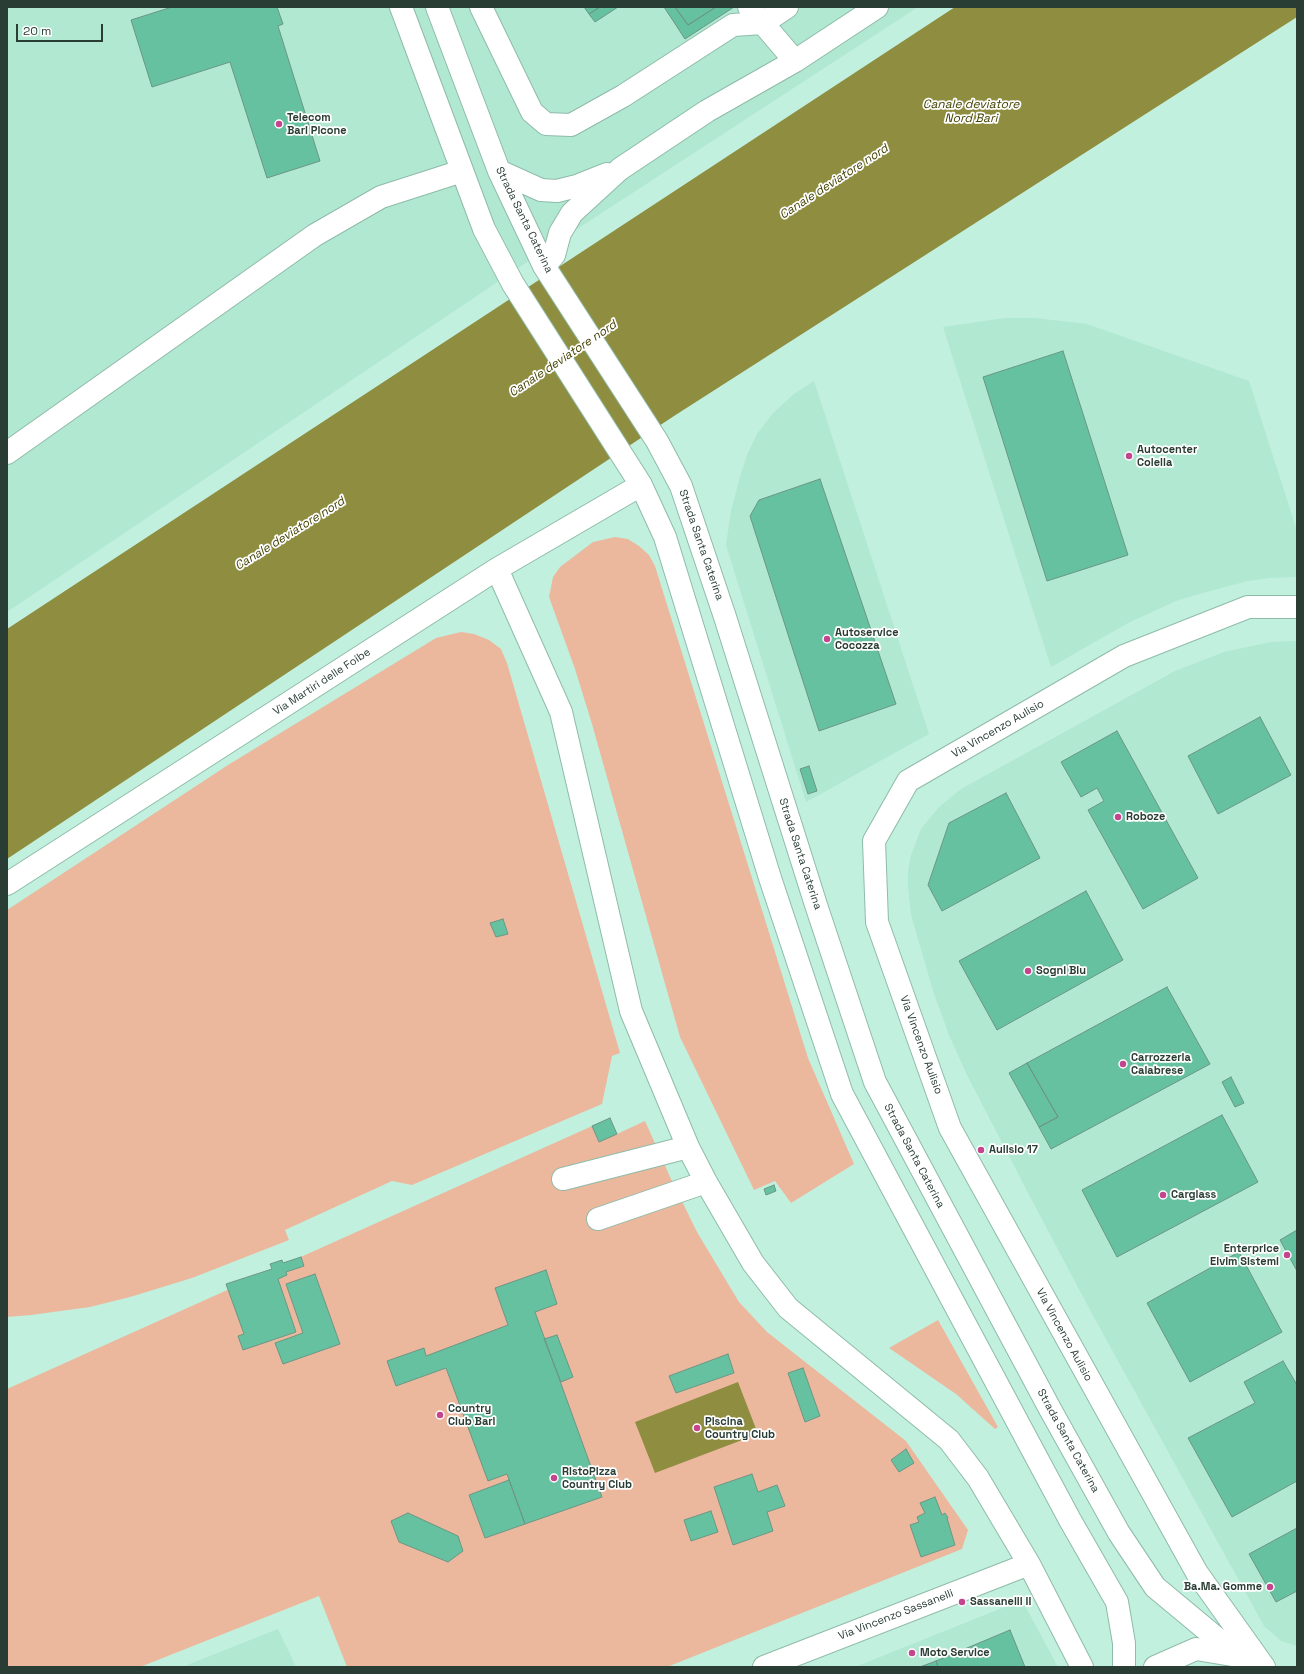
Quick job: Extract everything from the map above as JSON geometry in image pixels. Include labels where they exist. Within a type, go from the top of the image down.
[{"type":"street","points":[[401,7],[484,229],[513,284],[641,485],[665,537],[768,870],[842,1094],[1070,1520],[1117,1602],[1124,1643],[1124,1667]]},
{"type":"street","name":"Strada Santa Caterina","points":[[437,7],[499,171],[544,266],[657,441],[681,486],[725,617],[816,905],[875,1082],[1046,1402],[1119,1533],[1155,1587],[1238,1656],[1258,1667]]},
{"type":"street","points":[[481,7],[532,112],[546,124],[571,125],[623,96],[733,25],[763,23],[787,7]]},
{"type":"street","points":[[749,7],[795,61]]},
{"type":"street","points":[[544,266],[554,255],[560,233],[572,213],[620,169],[707,111],[795,61],[877,7]]},
{"type":"street","points":[[499,171],[541,190],[557,191],[577,186],[620,169]]},
{"type":"street","points":[[7,453],[316,235],[381,197],[462,171]]},
{"type":"street","name":"Via Martiri delle Foibe","points":[[7,884],[497,569],[641,485]]},
{"type":"street","points":[[497,569],[561,712],[631,1011],[688,1147],[706,1182],[754,1264],[788,1308],[949,1440],[978,1478],[1029,1564],[1082,1667]]},
{"type":"street","name":"Via Vincenzo Aulisio","points":[[1264,1667],[1197,1573],[950,1128],[877,922],[874,840],[908,781],[1124,656],[1248,607],[1297,607]]},
{"type":"street","points":[[563,1179],[688,1147]]},
{"type":"street","points":[[598,1219],[706,1182]]},
{"type":"street","name":"Via Vincenzo Sassanelli","points":[[764,1667],[1029,1564]]},
{"type":"street","name":"Strada Santa Caterina","points":[[1155,1667],[1196,1649],[1238,1656]]},
{"type":"shaded area","points":[[7,7],[918,7],[548,248],[7,612]]},
{"type":"shaded area","name":"Autocenter Colella","points":[[1005,318],[1035,318],[1087,324],[1249,381],[1297,531],[1297,577],[1269,578],[1248,581],[1176,601],[1128,623],[1051,667],[943,327]]},
{"type":"shaded area","name":"Autoservice Cocozza","points":[[814,381],[929,734],[806,802],[726,545],[731,511],[740,477],[747,455],[757,434],[773,413],[794,394]]},
{"type":"shaded area","points":[[615,537],[628,539],[639,546],[649,555],[655,566],[808,1058],[854,1164],[791,1203],[775,1181],[754,1190],[680,1037],[592,724],[575,669],[549,597],[553,577],[560,567],[593,542]]},
{"type":"shaded area","points":[[461,632],[474,634],[489,640],[501,649],[507,663],[620,1053],[612,1056],[602,1104],[412,1185],[392,1181],[285,1230],[289,1240],[192,1278],[130,1297],[90,1307],[7,1317],[7,910],[228,765],[436,638]]},
{"type":"shaded area","points":[[1297,641],[1297,1646],[1281,1641],[1264,1626],[1090,1310],[966,1073],[949,1035],[934,994],[911,915],[908,871],[911,855],[921,829],[939,807],[961,789],[1175,671],[1224,652],[1271,642]]},
{"type":"shaded area","name":"Country Club Bari","points":[[610,1118],[617,1134],[645,1121],[697,1232],[739,1302],[767,1332],[906,1441],[968,1530],[962,1549],[667,1667],[347,1667],[319,1596],[140,1667],[7,1667],[7,1389]]},
{"type":"shaded area","points":[[938,1320],[998,1427],[995,1429],[956,1394],[889,1348]]},
{"type":"shaded area","points":[[1022,1600],[1058,1667],[855,1667]]},
{"type":"shaded area","points":[[278,1629],[296,1667],[182,1667]]},
{"type":"water","name":"Canale deviatore Nord Bari","points":[[955,7],[1297,7],[1297,17],[674,416],[7,859],[7,629]]},
{"type":"water","name":"Piscina Country Club","points":[[738,1382],[758,1434],[655,1473],[635,1422]]},
{"type":"building","name":"Telecom Bari Picone","points":[[172,7],[277,7],[283,24],[278,26],[320,161],[267,178],[230,62],[152,87],[131,20]]},
{"type":"building","points":[[584,7],[600,7],[589,14]]},
{"type":"building","points":[[600,7],[618,7],[595,22],[589,14]]},
{"type":"building","points":[[664,7],[675,7],[688,25],[716,7],[734,7],[685,39]]},
{"type":"building","points":[[675,7],[716,7],[688,25]]},
{"type":"building","points":[[1063,351],[1128,555],[1047,581],[983,377]]},
{"type":"building","points":[[820,479],[896,704],[819,731],[750,516],[759,500]]},
{"type":"building","points":[[1260,717],[1291,775],[1218,814],[1188,756]]},
{"type":"building","points":[[1117,731],[1198,878],[1143,909],[1088,810],[1104,801],[1097,788],[1081,797],[1061,762]]},
{"type":"building","points":[[809,766],[817,791],[808,794],[800,769]]},
{"type":"building","points":[[1006,793],[1040,858],[942,911],[928,885],[949,823]]},
{"type":"building","points":[[1086,891],[1123,960],[997,1030],[959,961]]},
{"type":"building","points":[[503,919],[508,934],[496,937],[490,923]]},
{"type":"building","points":[[1167,987],[1210,1064],[1051,1149],[1039,1127],[1058,1117],[1027,1063]]},
{"type":"building","points":[[1027,1063],[1058,1117],[1039,1127],[1009,1073]]},
{"type":"building","points":[[1231,1077],[1244,1103],[1235,1107],[1222,1082]]},
{"type":"building","points":[[1222,1115],[1258,1182],[1117,1257],[1082,1190]]},
{"type":"building","points":[[610,1118],[617,1134],[599,1142],[592,1126]]},
{"type":"building","points":[[774,1185],[776,1191],[766,1195],[764,1189]]},
{"type":"building","points":[[1297,1230],[1297,1271],[1280,1240]]},
{"type":"building","points":[[1239,1252],[1282,1332],[1190,1382],[1147,1303]]},
{"type":"building","points":[[301,1257],[304,1266],[286,1272],[287,1275],[278,1279],[296,1332],[243,1350],[238,1336],[244,1334],[226,1284],[272,1269],[270,1264],[282,1260],[283,1263]]},
{"type":"building","points":[[546,1270],[557,1304],[535,1312],[602,1497],[525,1524],[507,1474],[488,1481],[446,1368],[396,1386],[387,1361],[424,1348],[426,1356],[508,1325],[495,1288]]},
{"type":"building","points":[[315,1274],[340,1344],[283,1364],[275,1343],[303,1333],[286,1284]]},
{"type":"building","points":[[557,1335],[573,1377],[561,1382],[544,1339]]},
{"type":"building","points":[[728,1354],[734,1373],[676,1393],[669,1376]]},
{"type":"building","points":[[1283,1361],[1297,1385],[1297,1481],[1232,1517],[1188,1438],[1255,1403],[1244,1382]]},
{"type":"building","points":[[803,1368],[820,1416],[805,1422],[788,1373]]},
{"type":"building","points":[[906,1449],[914,1463],[899,1472],[891,1460]]},
{"type":"building","points":[[752,1474],[758,1492],[777,1485],[785,1506],[767,1512],[773,1531],[733,1545],[714,1487]]},
{"type":"building","points":[[509,1480],[525,1524],[485,1538],[469,1495]]},
{"type":"building","points":[[935,1497],[942,1515],[945,1513],[948,1518],[955,1545],[921,1557],[910,1525],[919,1522],[917,1517],[925,1513],[920,1503]]},
{"type":"building","points":[[711,1511],[718,1532],[691,1541],[684,1520]]},
{"type":"building","points":[[408,1513],[458,1536],[463,1551],[448,1562],[399,1542],[391,1521]]},
{"type":"building","points":[[1297,1528],[1297,1591],[1276,1602],[1249,1554]]},
{"type":"building","points":[[1010,1630],[1025,1667],[938,1667],[936,1661]]},
{"type":"building","points":[[936,1661],[938,1667],[920,1667]]},
{"type":"place","name":"Telecom Bari Picone","points":[[279,124]]},
{"type":"place","name":"Autocenter Colella","points":[[1129,456]]},
{"type":"place","name":"Autoservice Cocozza","points":[[827,639]]},
{"type":"place","name":"Roboze","points":[[1118,817]]},
{"type":"place","name":"Sogni Blu","points":[[1028,971]]},
{"type":"place","name":"Carrozzeria Calabrese","points":[[1123,1064]]},
{"type":"place","name":"Aulisio 17","points":[[981,1150]]},
{"type":"place","name":"Carglass","points":[[1163,1195]]},
{"type":"place","name":"Enterprice Elvim Sistemi","points":[[1287,1255]]},
{"type":"place","name":"Country Club Bari","points":[[440,1415]]},
{"type":"place","name":"Piscina Country Club","points":[[697,1428]]},
{"type":"place","name":"RistoPizza Country Club","points":[[554,1478]]},
{"type":"place","name":"Ba.Ma. Gomme","points":[[1270,1587]]},
{"type":"place","name":"Sassanelli II","points":[[962,1602]]},
{"type":"place","name":"Moto Service","points":[[912,1653]]},
{"type":"water label","name":"Canale deviatore nord","points":[[834,182]]},
{"type":"water label","name":"Canale deviatore nord","points":[[563,359]]},
{"type":"water label","name":"Canale deviatore nord","points":[[290,534]]}]
